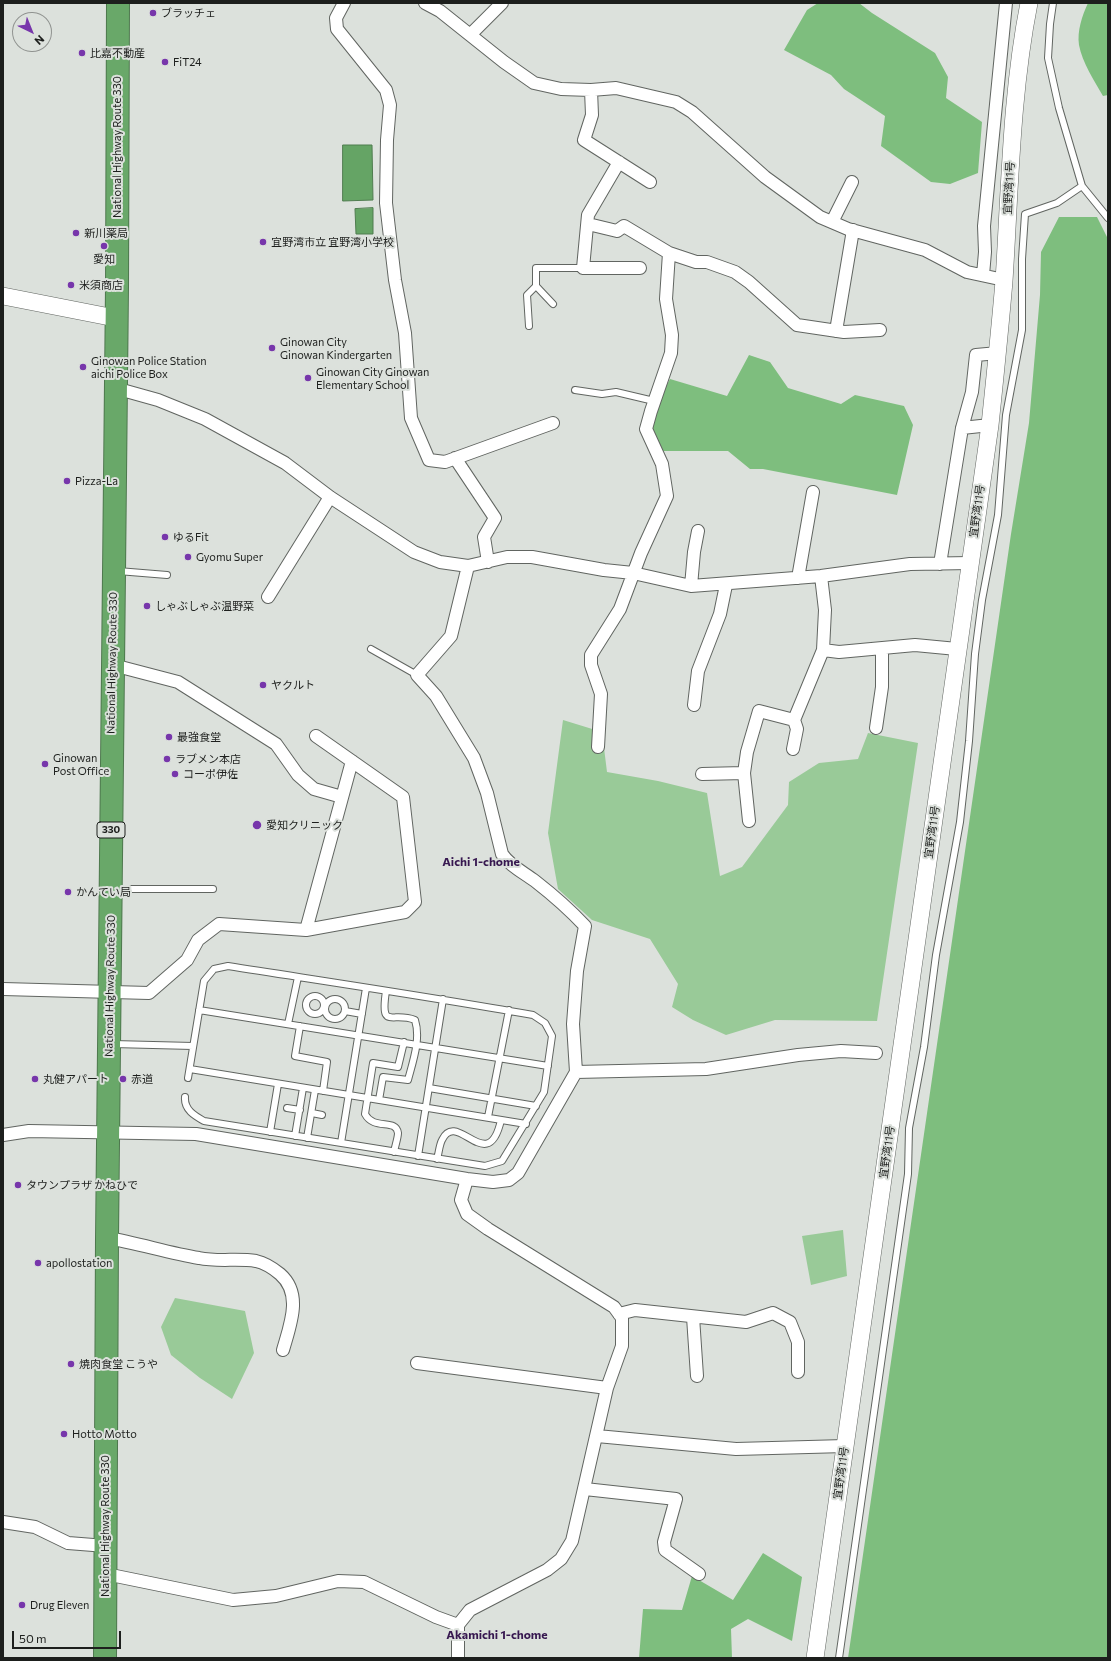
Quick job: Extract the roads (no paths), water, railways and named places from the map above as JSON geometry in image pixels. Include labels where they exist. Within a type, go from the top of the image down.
[{"type":"highway","name":"National Highway Route 330","points":[[105,1658],[107,1238],[118,3]]},
{"type":"street","points":[[344,3],[336,18],[337,29],[386,90],[390,104],[387,140],[386,203],[395,280],[405,333],[411,418],[429,460],[445,462],[553,423]]},
{"type":"street","points":[[425,3],[440,11],[504,62],[534,83],[561,89],[591,90],[616,88],[676,102],[692,112],[765,177],[820,217],[853,230],[925,250],[967,272],[1004,280]]},
{"type":"street","points":[[470,34],[502,3]]},
{"type":"street","points":[[982,275],[985,252],[984,226],[1006,3]]},
{"type":"street","name":"宜野湾11号","points":[[815,1658],[990,425],[1004,280],[1011,152],[1017,83],[1029,3]]},
{"type":"street","points":[[591,90],[592,115],[584,140],[650,182]]},
{"type":"street","points":[[619,162],[588,215],[584,268],[640,268]]},
{"type":"street","points":[[832,222],[852,182]]},
{"type":"street","points":[[588,224],[617,231],[624,226],[669,253],[696,262],[707,262],[735,272],[749,282],[797,325],[836,331],[880,330]]},
{"type":"street","points":[[836,331],[853,230]]},
{"type":"street","points":[[598,747],[601,694],[591,665],[591,655],[620,609],[633,573],[667,496],[662,464],[646,429],[671,352],[672,335],[666,299],[669,253]]},
{"type":"street","points":[[3,296],[115,318]]},
{"type":"street","points":[[940,564],[962,428],[972,392],[976,354],[998,353]]},
{"type":"street","points":[[115,388],[158,400],[205,419],[285,463],[330,497],[414,552],[440,562],[468,566],[507,557],[532,557],[604,570],[633,573],[691,586],[821,576],[910,564],[970,563]]},
{"type":"street","points":[[962,428],[990,425]]},
{"type":"street","points":[[455,458],[495,518],[484,537],[488,562]]},
{"type":"street","points":[[798,578],[812,492]]},
{"type":"street","points":[[268,597],[330,497]]},
{"type":"street","points":[[691,586],[694,552],[698,530]]},
{"type":"street","points":[[3,1134],[30,1131],[196,1134],[467,1179],[493,1182],[509,1180],[518,1173],[576,1072],[574,1024],[577,972],[585,926],[570,910],[535,881],[507,861],[502,854],[487,793],[474,758],[436,696],[418,675],[451,636],[468,566]]},
{"type":"street","points":[[793,749],[797,729],[794,720],[823,650],[825,610],[821,576]]},
{"type":"street","points":[[694,704],[698,671],[720,614],[726,584]]},
{"type":"street","points":[[823,650],[839,652],[915,645],[957,649]]},
{"type":"street","points":[[876,728],[882,687],[882,648]]},
{"type":"street","points":[[113,665],[178,682],[276,744],[298,775],[314,789],[342,797]]},
{"type":"street","points":[[750,821],[744,773],[747,752],[759,711],[794,720]]},
{"type":"street","points":[[3,989],[149,993],[187,960],[198,940],[219,924],[306,930],[405,912],[415,902],[403,797],[316,736]]},
{"type":"street","points":[[306,930],[352,761]]},
{"type":"street","points":[[702,774],[744,773]]},
{"type":"street","points":[[576,1072],[706,1069],[798,1055],[841,1052],[876,1053]]},
{"type":"street","points":[[458,1658],[458,1625],[470,1610],[547,1570],[561,1558],[572,1541],[608,1388],[622,1346],[622,1318],[614,1307],[488,1229],[467,1214],[461,1200],[467,1179]]},
{"type":"street","points":[[107,1238],[200,1259],[257,1261],[275,1269],[287,1280],[292,1291],[293,1312],[283,1350]]},
{"type":"street","points":[[619,1314],[635,1310],[746,1322],[773,1313],[790,1322],[798,1342],[798,1372]]},
{"type":"street","points":[[693,1317],[697,1376]]},
{"type":"street","points":[[417,1363],[608,1388]]},
{"type":"street","points":[[597,1436],[736,1449],[845,1446]]},
{"type":"street","points":[[585,1489],[676,1499],[664,1542],[666,1550],[699,1574]]},
{"type":"street","points":[[3,1522],[35,1527],[68,1543],[106,1546]]},
{"type":"street","points":[[106,1574],[232,1600],[276,1596],[338,1581],[364,1582],[436,1617],[458,1625]]},
{"type":"lane","points":[[1052,3],[1048,58],[1059,108],[1082,186],[1108,218]]},
{"type":"lane","points":[[839,1658],[908,1174],[910,1128],[924,1047],[936,955],[960,822],[969,741],[975,654],[982,600],[998,515],[1006,415],[1022,330],[1022,259],[1025,214],[1057,203],[1082,186]]},
{"type":"lane","points":[[529,326],[528,295],[536,286],[536,268],[584,268]]},
{"type":"lane","points":[[536,286],[553,304]]},
{"type":"lane","points":[[575,390],[602,394],[616,392],[654,401]]},
{"type":"lane","points":[[113,570],[167,575]]},
{"type":"lane","points":[[371,649],[418,675]]},
{"type":"lane","points":[[111,889],[213,890]]},
{"type":"lane","points":[[185,1097],[185,1102],[192,1114],[204,1121],[485,1166],[502,1161],[526,1124],[544,1092],[552,1036],[545,1023],[533,1015],[443,999],[228,966],[214,969],[204,980],[188,1078]]},
{"type":"lane","points":[[288,1024],[298,977]]},
{"type":"lane","points":[[341,1143],[366,988]]},
{"type":"lane","points":[[379,1100],[383,1077],[408,1080],[418,1029],[414,1020],[407,1017],[393,1019],[387,1015],[383,1009],[386,991]]},
{"type":"lane","points":[[306,1004],[309,1012],[315,1015],[321,1013],[324,1008],[328,1002],[337,999],[342,1002],[344,1011],[341,1016],[332,1018],[327,1014],[324,1008],[324,1002],[317,996],[311,997],[306,1004]]},
{"type":"lane","points":[[418,1156],[443,999]]},
{"type":"lane","points":[[293,1002],[306,1004]]},
{"type":"lane","points":[[199,1010],[548,1066]]},
{"type":"lane","points":[[488,1117],[509,1010]]},
{"type":"lane","points":[[344,1011],[362,1014]]},
{"type":"lane","points":[[300,1026],[295,1056],[327,1062],[323,1091]]},
{"type":"lane","points":[[394,1152],[398,1133],[396,1128],[390,1124],[375,1124],[368,1120],[365,1114],[373,1063],[398,1067],[404,1042]]},
{"type":"lane","points":[[109,1044],[193,1046]]},
{"type":"lane","points":[[190,1069],[526,1124]]},
{"type":"lane","points":[[270,1132],[278,1084]]},
{"type":"lane","points":[[295,1136],[303,1088]]},
{"type":"lane","points":[[430,1088],[536,1106]]},
{"type":"lane","points":[[307,1138],[315,1090]]},
{"type":"lane","points":[[286,1108],[300,1110]]},
{"type":"lane","points":[[312,1113],[322,1115]]},
{"type":"lane","points":[[437,1159],[442,1139],[449,1133],[457,1131],[463,1133],[476,1143],[485,1144],[495,1139],[501,1120]]},
{"type":"place","name":"ブラッチェ","points":[[153,13]]},
{"type":"place","name":"比嘉不動産","points":[[82,53]]},
{"type":"place","name":"FiT24","points":[[165,62]]},
{"type":"place","name":"新川薬局","points":[[76,233]]},
{"type":"place","name":"宜野湾市立 宜野湾小学校","points":[[263,242]]},
{"type":"place","name":"愛知","points":[[104,246]]},
{"type":"place","name":"米須商店","points":[[71,285]]},
{"type":"place","name":"Ginowan City Ginowan Kindergarten","points":[[272,348]]},
{"type":"place","name":"Ginowan Police Station aichi Police Box","points":[[83,367]]},
{"type":"place","name":"Ginowan City Ginowan Elementary School","points":[[308,378]]},
{"type":"place","name":"Pizza-La","points":[[67,481]]},
{"type":"place","name":"ゆるFit","points":[[165,537]]},
{"type":"place","name":"Gyomu Super","points":[[188,557]]},
{"type":"place","name":"しゃぶしゃぶ温野菜","points":[[147,606]]},
{"type":"place","name":"ヤクルト","points":[[263,685]]},
{"type":"place","name":"最強食堂","points":[[169,737]]},
{"type":"place","name":"ラブメン本店","points":[[167,759]]},
{"type":"place","name":"Ginowan Post Office","points":[[45,764]]},
{"type":"place","name":"コーポ伊佐","points":[[175,774]]},
{"type":"place","name":"愛知クリニック","points":[[257,825]]},
{"type":"place","name":"かんてい局","points":[[68,892]]},
{"type":"place","name":"丸健アパート","points":[[35,1079]]},
{"type":"place","name":"赤道","points":[[123,1079]]},
{"type":"place","name":"タウンプラザ かねひで","points":[[18,1185]]},
{"type":"place","name":"apollostation","points":[[38,1263]]},
{"type":"place","name":"焼肉食堂 こうや","points":[[71,1364]]},
{"type":"place","name":"Hotto Motto","points":[[64,1434]]},
{"type":"place","name":"Drug Eleven","points":[[22,1605]]},
{"type":"district","name":"Aichi 1-chome","points":[[481,862]]},
{"type":"district","name":"Akamichi 1-chome","points":[[497,1635]]}]
